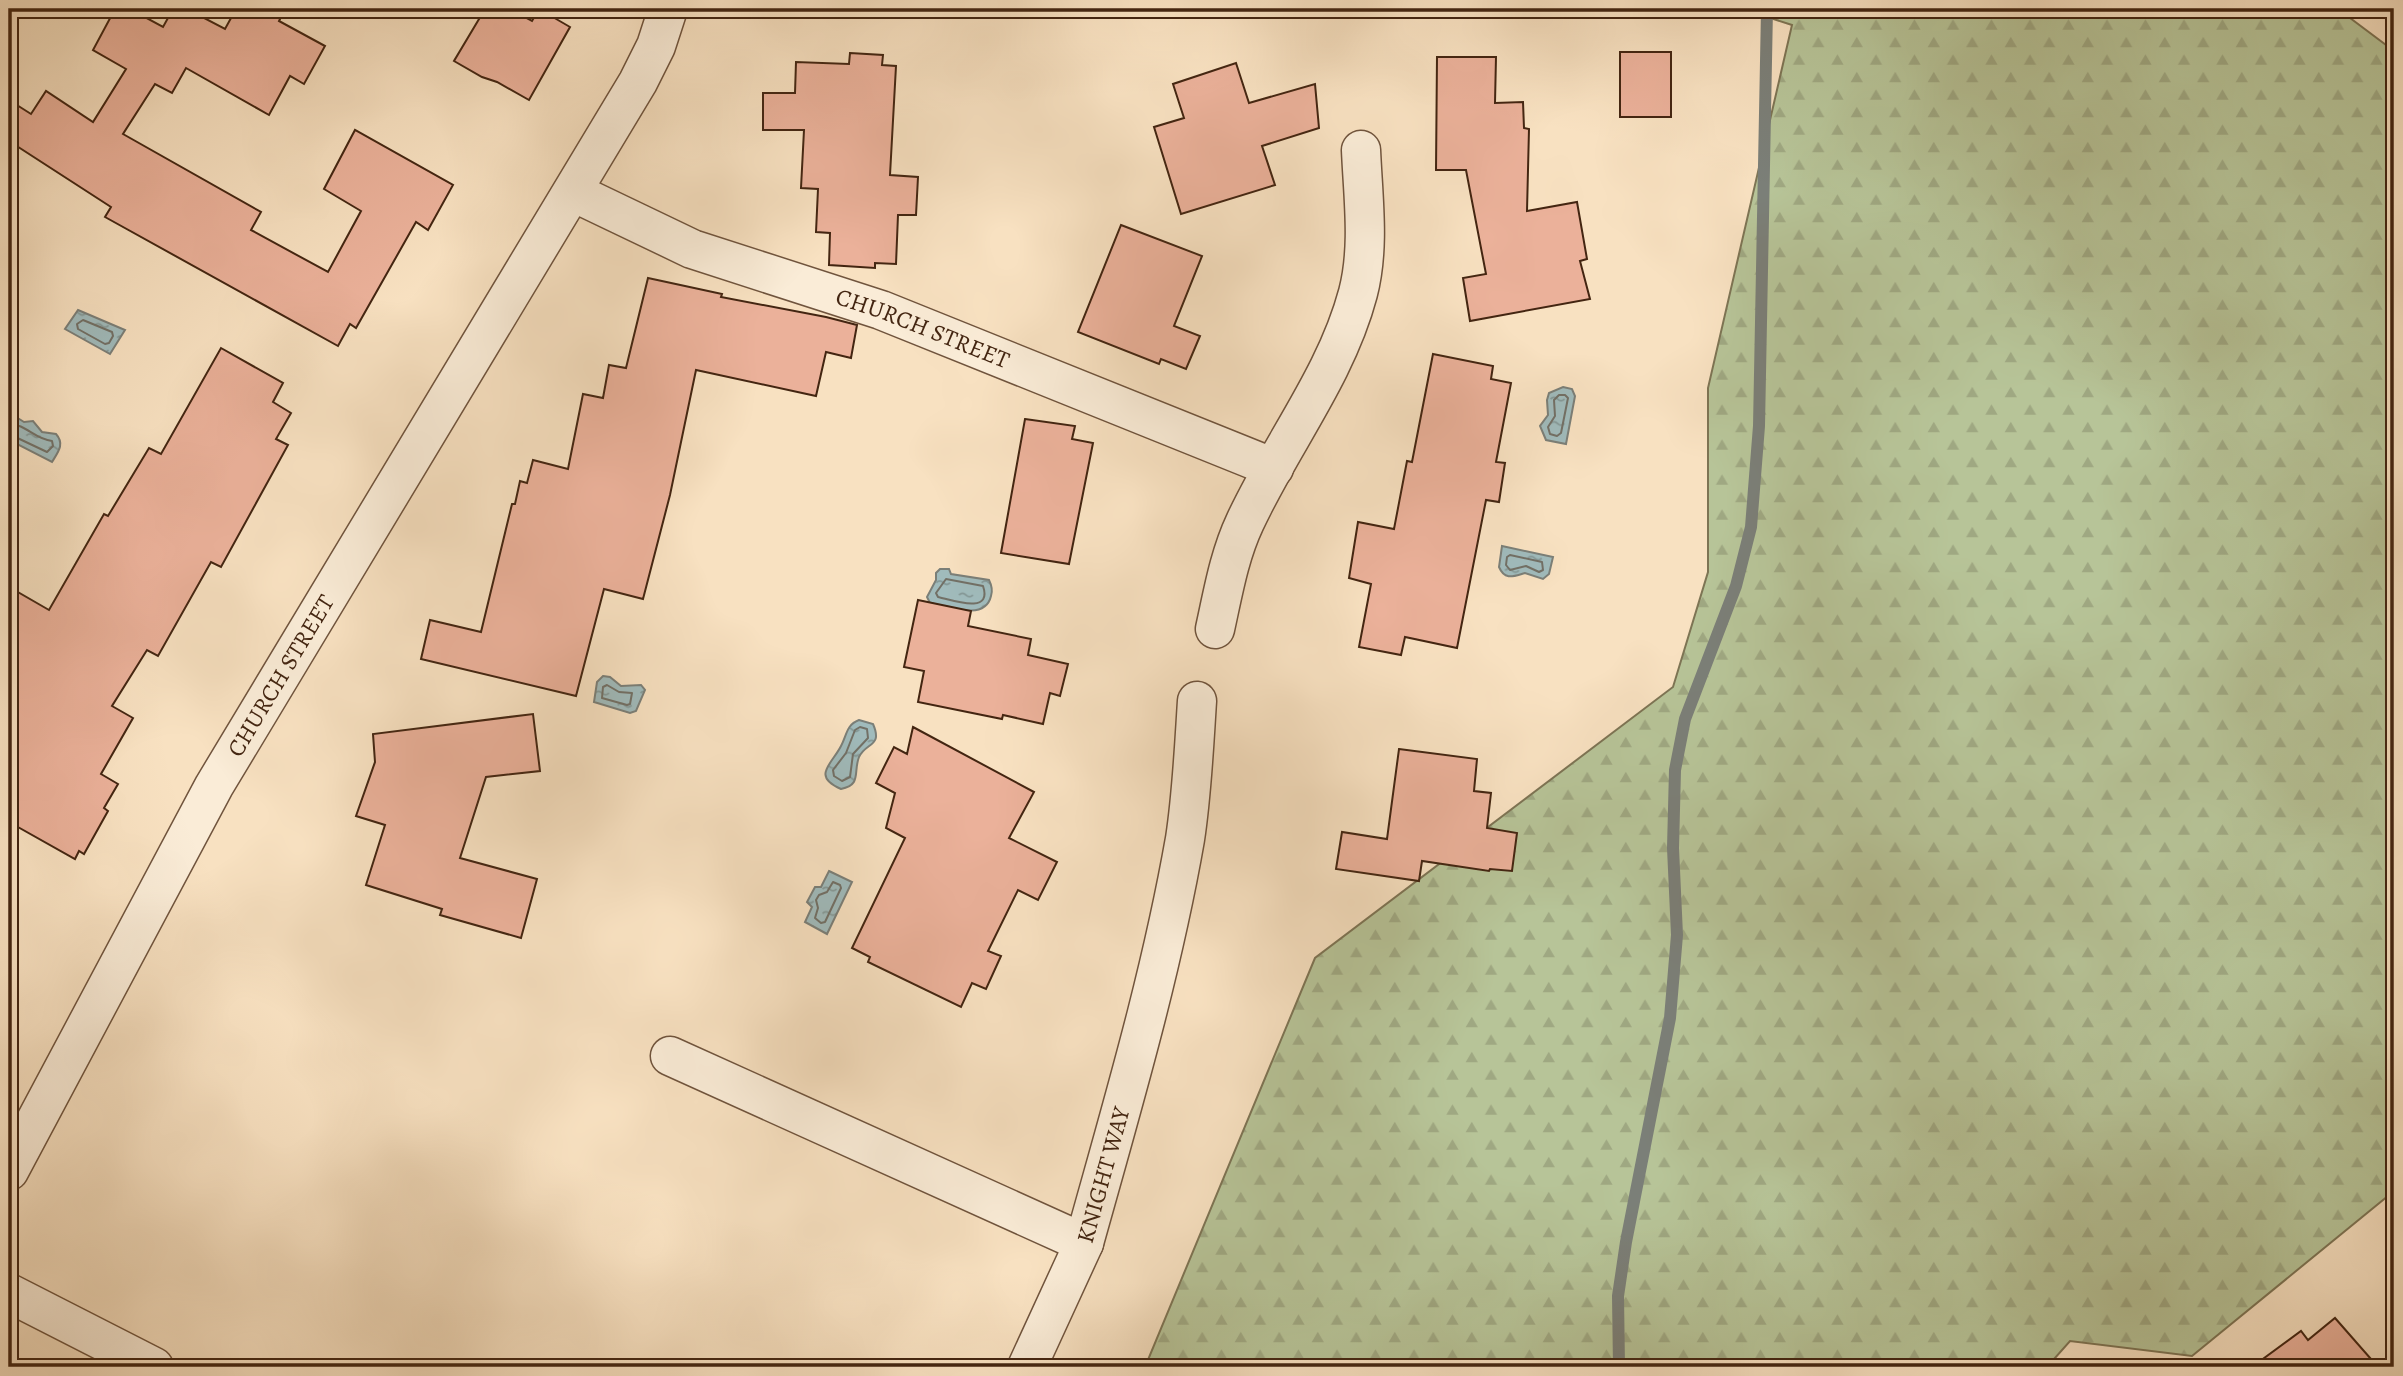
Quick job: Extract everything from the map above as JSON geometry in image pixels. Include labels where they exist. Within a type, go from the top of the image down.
[{"type":"street","name":"CHURCH STREET","points":[[9,1171],[214,786],[638,82],[656,46],[668,9]]},
{"type":"street","points":[[1215,629],[1228,566],[1245,522],[1340,348],[1359,291],[1365,236],[1361,150]]},
{"type":"street","name":"CHURCH STREET","points":[[573,192],[692,249],[881,310],[1274,468]]},
{"type":"street","name":"KNIGHT WAY","points":[[670,1056],[1084,1244],[1171,908],[1185,837],[1197,701]]},
{"type":"street","points":[[1027,1367],[1084,1244]]},
{"type":"street","points":[[9,1293],[155,1367]]},
{"type":"green space","points":[[1757,9],[2338,9],[2394,51],[2394,1191],[2192,1356],[2070,1341],[2047,1367],[1145,1367],[1315,958],[1673,687],[1708,572],[1708,388],[1792,25],[1758,14]]},
{"type":"water","points":[[78,310],[125,330],[110,354],[65,329]]},
{"type":"water","points":[[1563,387],[1572,389],[1575,396],[1566,444],[1546,440],[1540,426],[1548,415],[1549,393]]},
{"type":"water","points":[[13,415],[24,422],[33,421],[42,432],[56,434],[60,445],[52,462],[9,440],[9,422]]},
{"type":"water","points":[[1502,546],[1553,557],[1549,574],[1543,579],[1525,573],[1507,576],[1499,567]]},
{"type":"water","points":[[940,569],[949,569],[951,574],[989,580],[992,592],[987,604],[974,610],[965,610],[930,603],[927,597]]},
{"type":"water","points":[[603,676],[610,677],[621,686],[641,685],[645,690],[636,711],[630,713],[594,702],[597,682]]},
{"type":"water","points":[[859,720],[873,724],[876,731],[875,741],[859,757],[856,777],[852,784],[841,789],[827,779],[826,769],[849,728]]},
{"type":"water","points":[[829,871],[852,882],[827,934],[805,922],[812,907],[807,902],[815,887],[821,887]]},
{"type":"building","points":[[115,9],[130,9],[163,27],[173,9],[187,9],[225,29],[236,9],[285,9],[279,21],[325,46],[304,84],[290,76],[269,115],[186,68],[172,93],[155,84],[123,134],[261,212],[251,230],[328,272],[361,211],[324,189],[355,130],[453,185],[428,230],[416,222],[356,328],[350,324],[338,346],[105,217],[111,207],[9,141],[9,100],[31,114],[46,91],[93,122],[126,69],[93,50]]},
{"type":"building","points":[[485,9],[510,9],[532,21],[539,9],[570,27],[529,100],[454,61]]},
{"type":"building","points":[[1620,52],[1671,52],[1671,117],[1620,117]]},
{"type":"building","points":[[850,53],[883,55],[882,65],[896,66],[890,175],[918,177],[916,215],[898,215],[896,264],[875,263],[875,268],[829,265],[830,233],[816,232],[818,189],[801,188],[804,130],[763,130],[763,93],[795,93],[796,62],[849,64]]},
{"type":"building","points":[[1437,57],[1496,57],[1495,103],[1523,102],[1524,128],[1529,129],[1527,211],[1577,202],[1587,259],[1580,261],[1590,299],[1470,321],[1463,278],[1486,274],[1466,170],[1436,170]]},
{"type":"building","points":[[1236,63],[1249,103],[1315,84],[1319,128],[1262,146],[1275,185],[1181,214],[1154,127],[1184,118],[1173,84]]},
{"type":"building","points":[[1121,225],[1202,256],[1174,326],[1200,336],[1186,369],[1161,359],[1159,364],[1078,332]]},
{"type":"building","points":[[648,278],[722,294],[721,297],[857,325],[851,358],[826,352],[816,396],[696,370],[670,495],[643,599],[604,589],[576,696],[421,659],[430,620],[481,632],[520,481],[527,483],[533,460],[568,469],[583,394],[603,398],[609,365],[626,368]]},
{"type":"building","points":[[221,348],[283,383],[273,402],[291,413],[276,439],[288,445],[221,567],[211,562],[158,656],[147,650],[112,706],[133,718],[101,774],[118,784],[104,808],[108,811],[84,854],[79,851],[75,859],[9,822],[9,587],[49,610],[104,514],[108,516],[149,448],[161,454]]},
{"type":"building","points":[[1433,354],[1493,366],[1491,379],[1511,383],[1496,462],[1505,463],[1499,502],[1486,500],[1457,648],[1405,637],[1401,655],[1359,647],[1371,584],[1349,578],[1358,522],[1394,529],[1407,461],[1412,462]]},
{"type":"building","points":[[1025,419],[1075,426],[1072,439],[1093,443],[1069,564],[1001,553]]},
{"type":"building","points":[[918,600],[971,611],[968,626],[1031,639],[1028,655],[1068,664],[1060,696],[1050,693],[1043,724],[1003,715],[1002,719],[918,702],[924,671],[904,667]]},
{"type":"building","points":[[533,714],[540,771],[486,777],[460,858],[537,879],[521,938],[440,915],[442,909],[366,885],[385,825],[356,816],[375,762],[373,734]]},
{"type":"building","points":[[913,727],[1034,792],[1009,838],[1057,862],[1038,900],[1018,890],[988,951],[1001,956],[986,989],[972,983],[961,1007],[868,962],[870,957],[852,948],[905,838],[886,828],[895,793],[876,783],[894,747],[907,754]]},
{"type":"building","points":[[1399,749],[1477,759],[1474,791],[1491,793],[1487,828],[1517,833],[1512,871],[1489,871],[1422,861],[1419,881],[1336,869],[1342,832],[1387,839]]},
{"type":"building","points":[[2335,1318],[2378,1367],[2252,1367],[2301,1331],[2308,1340]]},
{"type":"waterway","points":[[1619,1367],[1618,1296],[1670,1018],[1677,935],[1673,848],[1675,770],[1685,719],[1736,586],[1751,527],[1759,426],[1767,9]]}]
